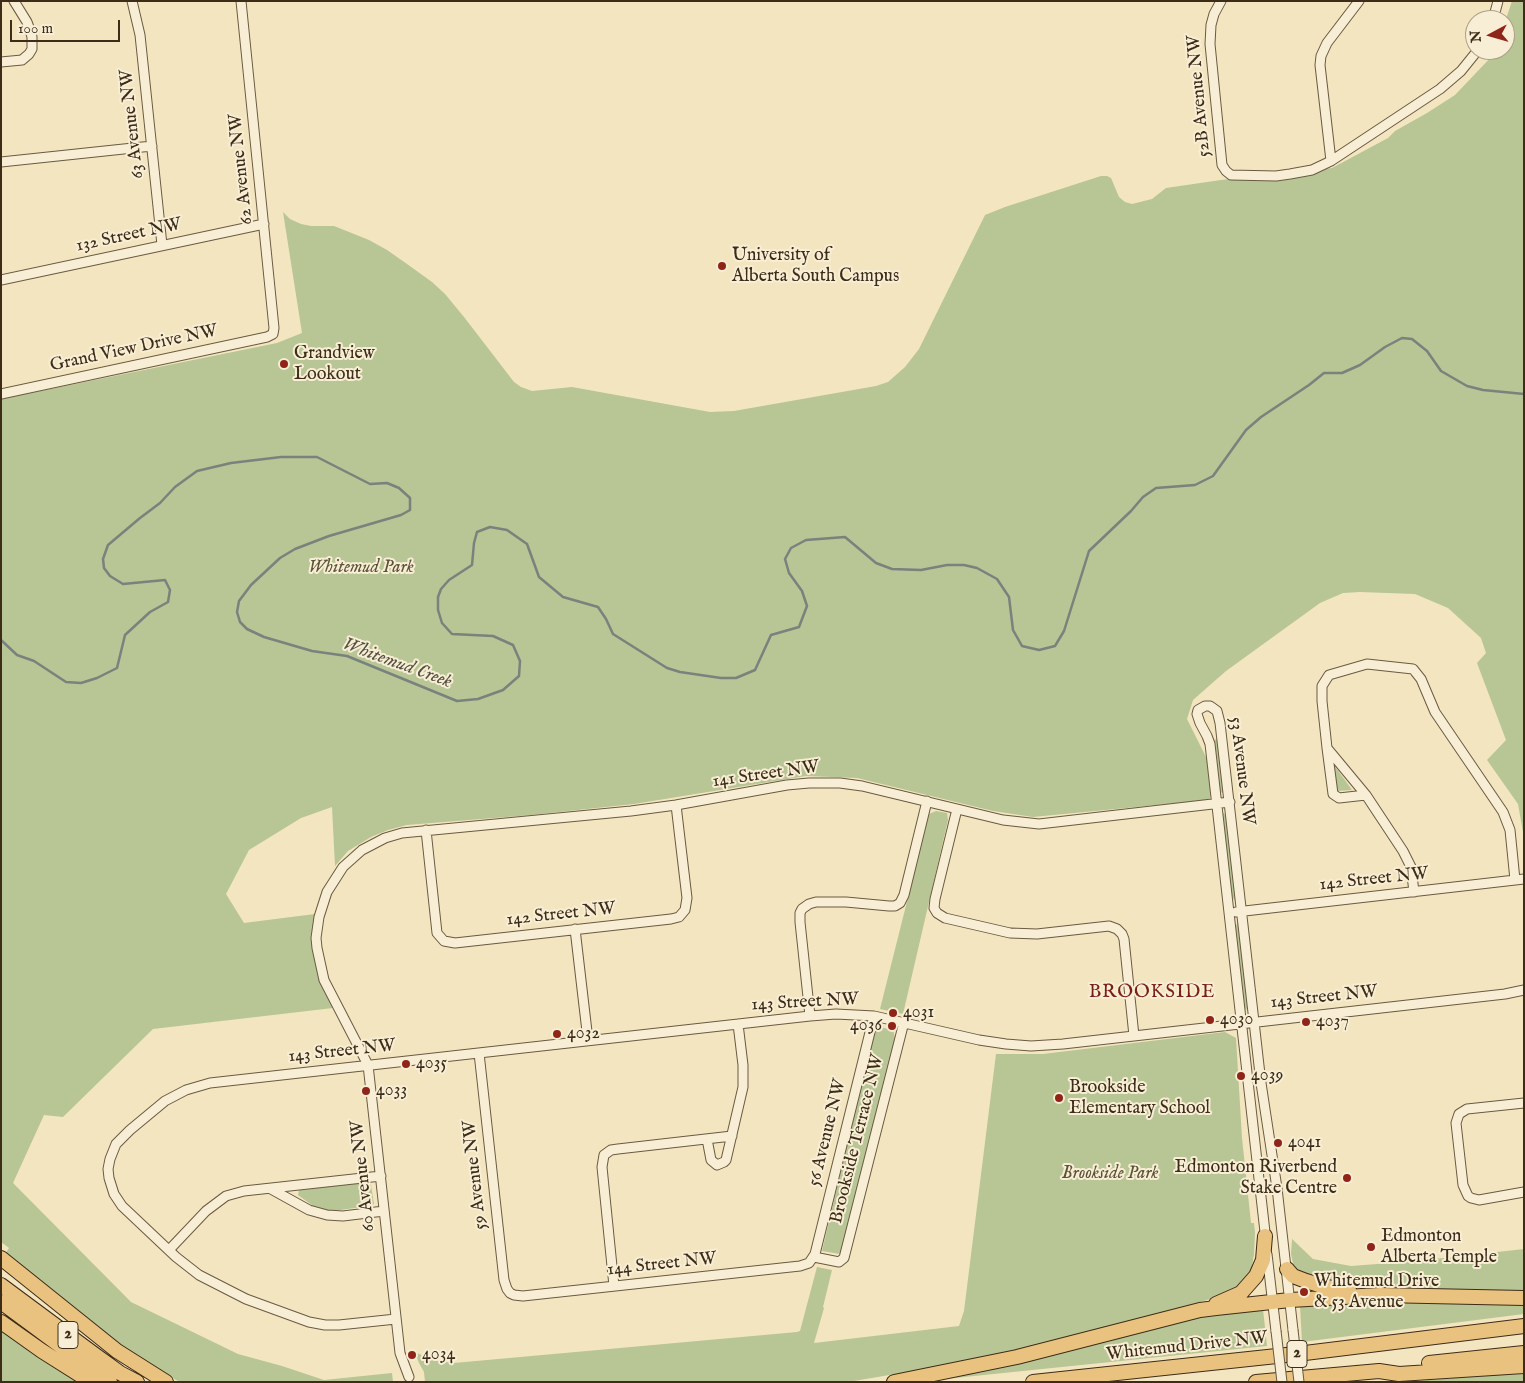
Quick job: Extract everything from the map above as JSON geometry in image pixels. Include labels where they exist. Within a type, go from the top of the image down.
[{"type":"highway","points":[[894,1382],[1017,1357],[1200,1310],[1241,1293],[1250,1285],[1263,1260],[1265,1236]]},
{"type":"highway","points":[[1,1258],[117,1351],[166,1382]]},
{"type":"highway","points":[[1287,1269],[1297,1278],[1326,1287],[1380,1295]]},
{"type":"highway","name":"2","points":[[1,1286],[107,1363],[137,1382]]},
{"type":"highway","points":[[1200,1310],[1290,1300],[1380,1295],[1524,1298]]},
{"type":"highway","name":"2","points":[[1,1302],[110,1382]]},
{"type":"highway","points":[[1,1322],[90,1382]]},
{"type":"highway","name":"Whitemud Drive NW","points":[[1033,1382],[1305,1353],[1524,1326]]},
{"type":"highway","points":[[1488,1331],[1500,1336],[1524,1335]]},
{"type":"highway","points":[[1379,1371],[1399,1366],[1524,1353]]},
{"type":"highway","name":"2","points":[[1256,1382],[1379,1371],[1399,1374],[1524,1366]]},
{"type":"street","points":[[1,62],[22,60],[29,54],[32,43],[27,22],[14,1]]},
{"type":"street","name":"63 Avenue NW","points":[[132,1],[140,35],[162,245]]},
{"type":"street","name":"62 Avenue NW","points":[[241,1],[274,334]]},
{"type":"street","name":"52B Avenue NW","points":[[1221,1],[1211,25],[1210,44],[1224,169],[1228,174],[1235,175],[1282,175],[1312,170],[1331,162]]},
{"type":"street","points":[[1359,1],[1327,43],[1321,56],[1320,65],[1331,162],[1440,89],[1462,71],[1470,60]]},
{"type":"street","points":[[1,162],[152,146]]},
{"type":"street","name":"132 Street NW","points":[[1,280],[264,224]]},
{"type":"street","name":"Grand View Drive NW","points":[[1,394],[268,337],[274,334]]},
{"type":"street","points":[[1366,796],[1339,798],[1333,794],[1322,701],[1322,686],[1329,675],[1367,664],[1413,669],[1421,679],[1435,712],[1503,812],[1510,830],[1520,880]]},
{"type":"street","name":"53 Avenue NW","points":[[1282,1382],[1210,744],[1197,714],[1198,710],[1205,706],[1214,708],[1219,715],[1265,1117],[1277,1188],[1299,1382]]},
{"type":"street","points":[[1327,748],[1366,796],[1406,856],[1411,868],[1414,892]]},
{"type":"street","name":"141 Street NW","points":[[343,867],[362,850],[385,838],[402,833],[624,812],[676,805],[787,785],[814,783],[862,786],[1003,820],[1039,824],[1230,802]]},
{"type":"street","points":[[810,1016],[800,922],[802,909],[816,902],[846,902],[889,906],[895,906],[900,903],[904,895],[927,801]]},
{"type":"street","name":"142 Street NW","points":[[426,830],[437,933],[448,943],[455,943],[679,917],[686,907],[686,898],[676,805]]},
{"type":"street","points":[[957,809],[935,898],[934,905],[936,911],[945,918],[1010,933],[1037,934],[1109,926],[1117,929],[1124,939],[1134,1036]]},
{"type":"street","name":"60 Avenue NW","points":[[343,867],[331,884],[324,900],[317,927],[317,948],[324,980],[368,1065],[396,1319],[401,1357],[409,1377]]},
{"type":"street","name":"142 Street NW","points":[[1229,913],[1520,880]]},
{"type":"street","points":[[576,929],[588,1040]]},
{"type":"street","name":"143 Street NW","points":[[168,1250],[122,1206],[114,1194],[108,1169],[116,1144],[130,1130],[165,1101],[202,1084],[836,1014],[874,1016],[979,1040],[1018,1045],[1062,1044],[1506,994],[1524,990]]},
{"type":"street","name":"56 Avenue NW","points":[[814,1257],[874,1016]]},
{"type":"street","name":"Brookside Terrace NW","points":[[814,1257],[840,1262],[844,1258],[904,1022]]},
{"type":"street","points":[[707,1139],[710,1158],[712,1162],[719,1165],[726,1160],[742,1087],[743,1065],[738,1024]]},
{"type":"street","name":"59 Avenue NW","points":[[479,1053],[504,1280],[510,1293]]},
{"type":"street","points":[[1524,1103],[1470,1108],[1461,1112],[1457,1120],[1464,1189],[1468,1196],[1479,1200],[1524,1192]]},
{"type":"street","points":[[614,1286],[602,1167],[604,1155],[611,1150],[732,1136]]},
{"type":"street","points":[[380,1176],[238,1192],[221,1199],[206,1210],[168,1250],[183,1264],[208,1281],[251,1302],[303,1320],[332,1326],[396,1319]]},
{"type":"street","points":[[271,1188],[309,1210],[327,1216],[384,1212]]},
{"type":"street","name":"144 Street NW","points":[[510,1293],[523,1296],[800,1266],[805,1265],[814,1257]]},
{"type":"green space","name":"Whitemud Park","points":[[1512,1],[1524,1],[1524,838],[1518,804],[1487,760],[1506,740],[1477,663],[1486,653],[1481,638],[1448,608],[1415,594],[1360,592],[1343,593],[1320,603],[1226,671],[1193,700],[1187,719],[1207,759],[1212,792],[1209,800],[1033,817],[993,811],[857,778],[806,776],[634,804],[407,825],[371,837],[348,851],[335,866],[332,807],[301,818],[249,850],[226,894],[244,923],[315,914],[314,953],[333,1008],[153,1029],[63,1117],[44,1115],[13,1183],[131,1302],[238,1354],[324,1380],[392,1373],[393,1382],[180,1382],[123,1348],[5,1254],[9,1248],[1,1242],[1,399],[277,343],[302,333],[283,212],[290,219],[301,224],[334,226],[369,240],[407,264],[445,294],[514,382],[532,391],[572,387],[710,412],[734,411],[876,386],[888,382],[905,367],[919,349],[985,215],[1101,176],[1111,178],[1119,197],[1125,202],[1132,204],[1152,199],[1166,188],[1332,168],[1388,138],[1395,131],[1455,95],[1488,60],[1515,60],[1515,10],[1509,10]]},
{"type":"green space","points":[[1217,738],[1224,791],[1222,793],[1220,790],[1214,741]]},
{"type":"green space","points":[[1334,765],[1352,790],[1337,791]]},
{"type":"green space","points":[[936,811],[947,813],[948,820],[903,1014],[880,1009],[929,814]]},
{"type":"green space","points":[[1224,813],[1227,819],[1236,903],[1231,894],[1222,814]]},
{"type":"green space","points":[[1238,921],[1248,1004],[1246,1011],[1235,929]]},
{"type":"green space","points":[[880,1027],[893,1030],[895,1038],[840,1254],[822,1251],[874,1032]]},
{"type":"green space","name":"Brookside Park","points":[[1225,1032],[1236,1038],[1242,1138],[1251,1223],[1254,1223],[1255,1233],[1251,1272],[1229,1294],[1083,1334],[972,1361],[848,1382],[425,1382],[424,1372],[415,1352],[432,1360],[454,1363],[797,1332],[800,1331],[817,1267],[832,1270],[814,1343],[959,1326],[964,1311],[996,1054],[1043,1054]]},
{"type":"green space","points":[[366,1182],[371,1185],[374,1204],[369,1206],[333,1211],[316,1208],[298,1195],[299,1190]]},
{"type":"green space","points":[[1292,1239],[1313,1259],[1351,1266],[1524,1249],[1524,1291],[1499,1292],[1355,1287],[1304,1278],[1293,1263],[1291,1254]]},
{"type":"green space","points":[[1524,1301],[1524,1314],[1302,1342],[1300,1306],[1343,1302]]},
{"type":"green space","points":[[1263,1309],[1267,1346],[935,1380],[1224,1312]]},
{"type":"green space","points":[[1,1331],[17,1341],[77,1382],[1,1382]]},
{"type":"green space","points":[[1524,1374],[1524,1382],[1404,1382],[1491,1375]]},
{"type":"waterway","name":"Whitemud Creek","points":[[1,640],[17,655],[34,661],[66,682],[81,683],[97,678],[117,668],[125,635],[150,612],[168,602],[170,590],[165,580],[123,584],[110,576],[104,568],[103,559],[108,545],[160,503],[175,487],[197,471],[231,463],[281,457],[317,457],[370,484],[387,483],[399,488],[410,498],[410,510],[401,515],[329,536],[295,549],[280,558],[251,585],[239,601],[237,612],[240,622],[247,629],[264,637],[312,651],[347,656],[457,701],[478,699],[503,690],[519,676],[520,661],[513,645],[493,636],[452,634],[442,623],[438,610],[438,597],[441,589],[449,580],[472,565],[477,532],[490,527],[507,530],[527,544],[539,577],[563,597],[598,607],[613,634],[667,668],[680,672],[721,678],[736,678],[755,670],[771,635],[799,627],[807,606],[802,591],[789,573],[785,559],[791,548],[806,540],[845,537],[876,563],[892,569],[921,570],[947,565],[964,565],[977,568],[997,579],[1009,597],[1013,630],[1022,646],[1039,650],[1055,646],[1064,631],[1089,551],[1143,497],[1156,488],[1195,485],[1213,476],[1246,430],[1261,417],[1324,373],[1342,373],[1360,365],[1385,347],[1402,338],[1412,339],[1427,351],[1441,371],[1467,386],[1483,390],[1524,394]]},
{"type":"place","name":"University of Alberta South Campus","points":[[722,266]]},
{"type":"place","name":"Grandview Lookout","points":[[284,364]]},
{"type":"place","name":"4031","points":[[893,1013]]},
{"type":"place","name":"4030","points":[[1210,1020]]},
{"type":"place","name":"4037","points":[[1306,1022]]},
{"type":"place","name":"4036","points":[[892,1026]]},
{"type":"place","name":"4032","points":[[557,1034]]},
{"type":"place","name":"4035","points":[[406,1064]]},
{"type":"place","name":"4039","points":[[1241,1076]]},
{"type":"place","name":"4033","points":[[366,1091]]},
{"type":"place","name":"Brookside Elementary School","points":[[1059,1098]]},
{"type":"place","name":"4041","points":[[1278,1143]]},
{"type":"place","name":"Edmonton Riverbend Stake Centre","points":[[1347,1178]]},
{"type":"place","name":"Edmonton Alberta Temple","points":[[1371,1247]]},
{"type":"place","name":"Whitemud Drive & 53 Avenue","points":[[1304,1292]]},
{"type":"place","name":"4034","points":[[412,1355]]},
{"type":"district","name":"BROOKSIDE","points":[[1152,993]]}]
